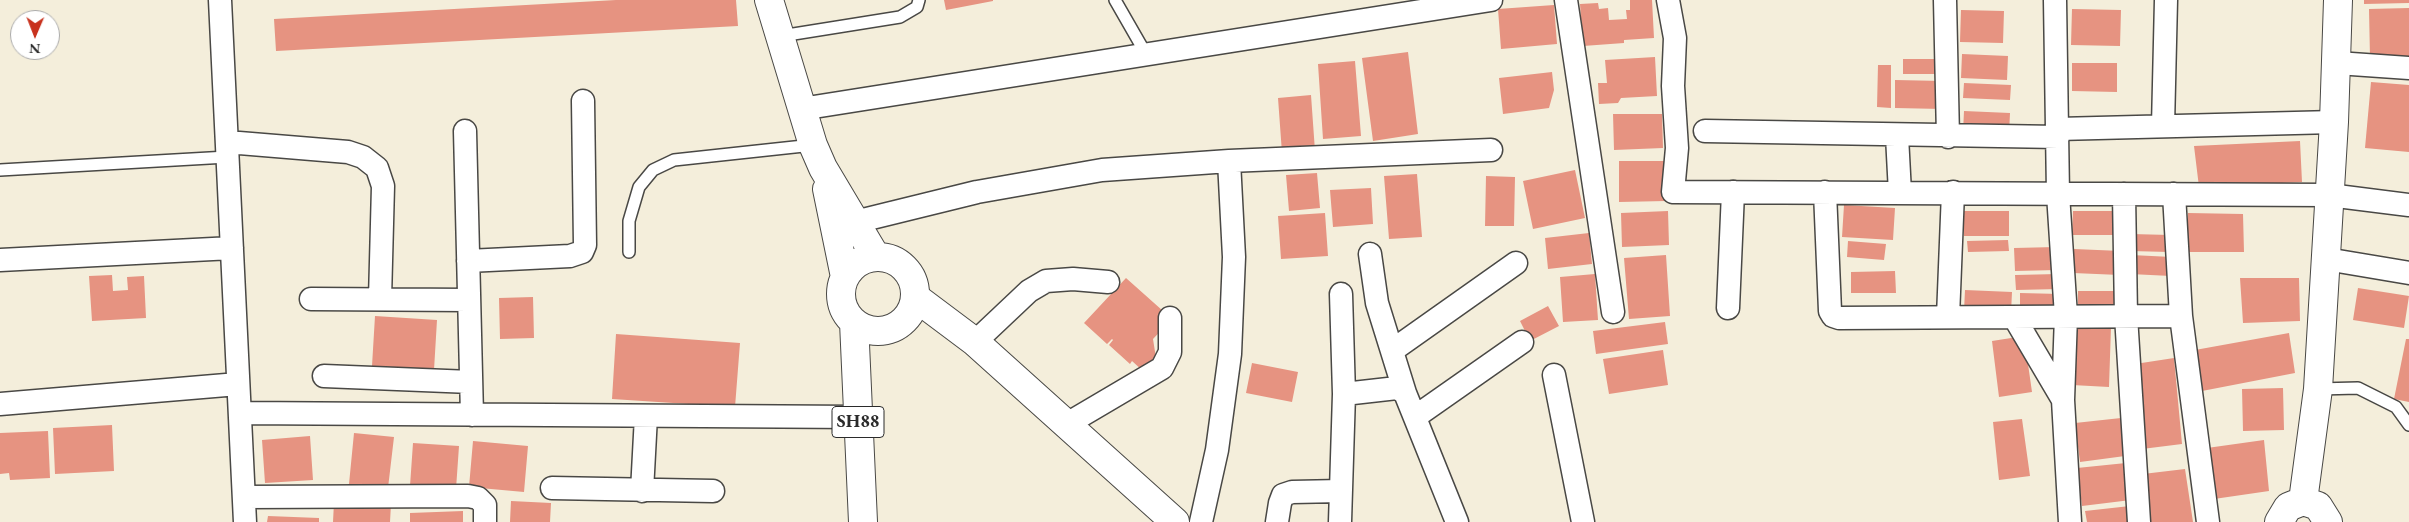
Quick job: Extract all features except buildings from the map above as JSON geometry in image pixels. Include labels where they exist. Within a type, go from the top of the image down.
[{"type":"main road","points":[[769,0],[781,36],[800,109],[818,156],[845,277]]},
{"type":"main road","points":[[2303,501],[2318,389],[2334,122],[2338,0]]},
{"type":"main road","points":[[818,156],[876,257]]},
{"type":"main road","points":[[876,257],[900,264],[908,273],[914,285],[915,297],[909,314],[897,326],[886,330],[875,331],[864,328],[854,322],[846,313],[841,289],[845,277],[858,263],[876,257]]},
{"type":"main road","points":[[915,297],[975,342],[1175,522]]},
{"type":"main road","name":"SH88","points":[[854,322],[863,522]]},
{"type":"main road","points":[[2280,522],[2288,507],[2303,501],[2318,506],[2328,522]]},
{"type":"street","points":[[220,0],[245,522]]},
{"type":"street","points":[[800,109],[1491,0]]},
{"type":"street","points":[[1566,0],[1612,312]]},
{"type":"street","points":[[1668,0],[1675,38],[1673,86],[1677,148],[1672,192],[2329,195],[2409,205]]},
{"type":"street","points":[[1945,0],[1948,136]]},
{"type":"street","points":[[2055,0],[2058,194],[2066,316],[2063,400],[2070,522]]},
{"type":"street","points":[[2163,126],[2166,0]]},
{"type":"street","points":[[2337,63],[2409,68]]},
{"type":"street","points":[[468,261],[570,256],[582,252],[585,245],[583,101]]},
{"type":"street","points":[[1705,131],[1948,136],[2058,133],[2163,126],[2334,122]]},
{"type":"street","points":[[465,131],[472,415]]},
{"type":"street","points":[[1897,136],[1900,193]]},
{"type":"street","points":[[227,149],[348,152],[363,157],[377,168],[383,186],[380,299]]},
{"type":"street","points":[[856,222],[977,192],[1102,170],[1229,161],[1491,150]]},
{"type":"street","points":[[1201,522],[1217,450],[1230,354],[1234,257],[1229,161]]},
{"type":"street","points":[[1728,308],[1733,192]]},
{"type":"street","points":[[1825,192],[1830,310],[1833,316],[1839,318],[2181,316]]},
{"type":"street","points":[[1948,317],[1953,192]]},
{"type":"street","points":[[2124,194],[2126,316],[2139,522]]},
{"type":"street","points":[[2174,194],[2181,316],[2208,522]]},
{"type":"street","points":[[0,260],[232,248]]},
{"type":"street","points":[[1370,254],[1378,303],[1405,393],[1457,522]]},
{"type":"street","points":[[2326,259],[2409,273]]},
{"type":"street","points":[[1392,350],[1516,263]]},
{"type":"street","points":[[975,342],[1029,291],[1046,281],[1073,279],[1108,282]]},
{"type":"street","points":[[1340,522],[1344,394],[1341,294]]},
{"type":"street","points":[[311,299],[469,300]]},
{"type":"street","points":[[2014,317],[2063,400]]},
{"type":"street","points":[[1067,424],[1162,368],[1170,352],[1170,318]]},
{"type":"street","points":[[1416,417],[1522,342]]},
{"type":"street","points":[[1554,375],[1583,522]]},
{"type":"street","points":[[324,376],[471,382]]},
{"type":"street","points":[[0,404],[238,384]]},
{"type":"street","points":[[1344,394],[1397,388],[1405,393]]},
{"type":"street","points":[[240,413],[858,417]]},
{"type":"street","points":[[642,491],[646,416]]},
{"type":"street","points":[[552,488],[713,491]]},
{"type":"street","points":[[1277,522],[1283,495],[1292,492],[1341,492]]},
{"type":"street","points":[[244,497],[468,496],[478,498],[485,505],[485,522]]},
{"type":"lane","points":[[781,36],[900,17],[917,7],[919,0]]},
{"type":"lane","points":[[1116,0],[1146,54]]},
{"type":"lane","points":[[0,170],[227,149]]},
{"type":"lane","points":[[629,252],[628,220],[639,187],[653,170],[674,160],[818,156]]},
{"type":"lane","points":[[2318,389],[2358,388],[2396,407],[2409,425]]}]
